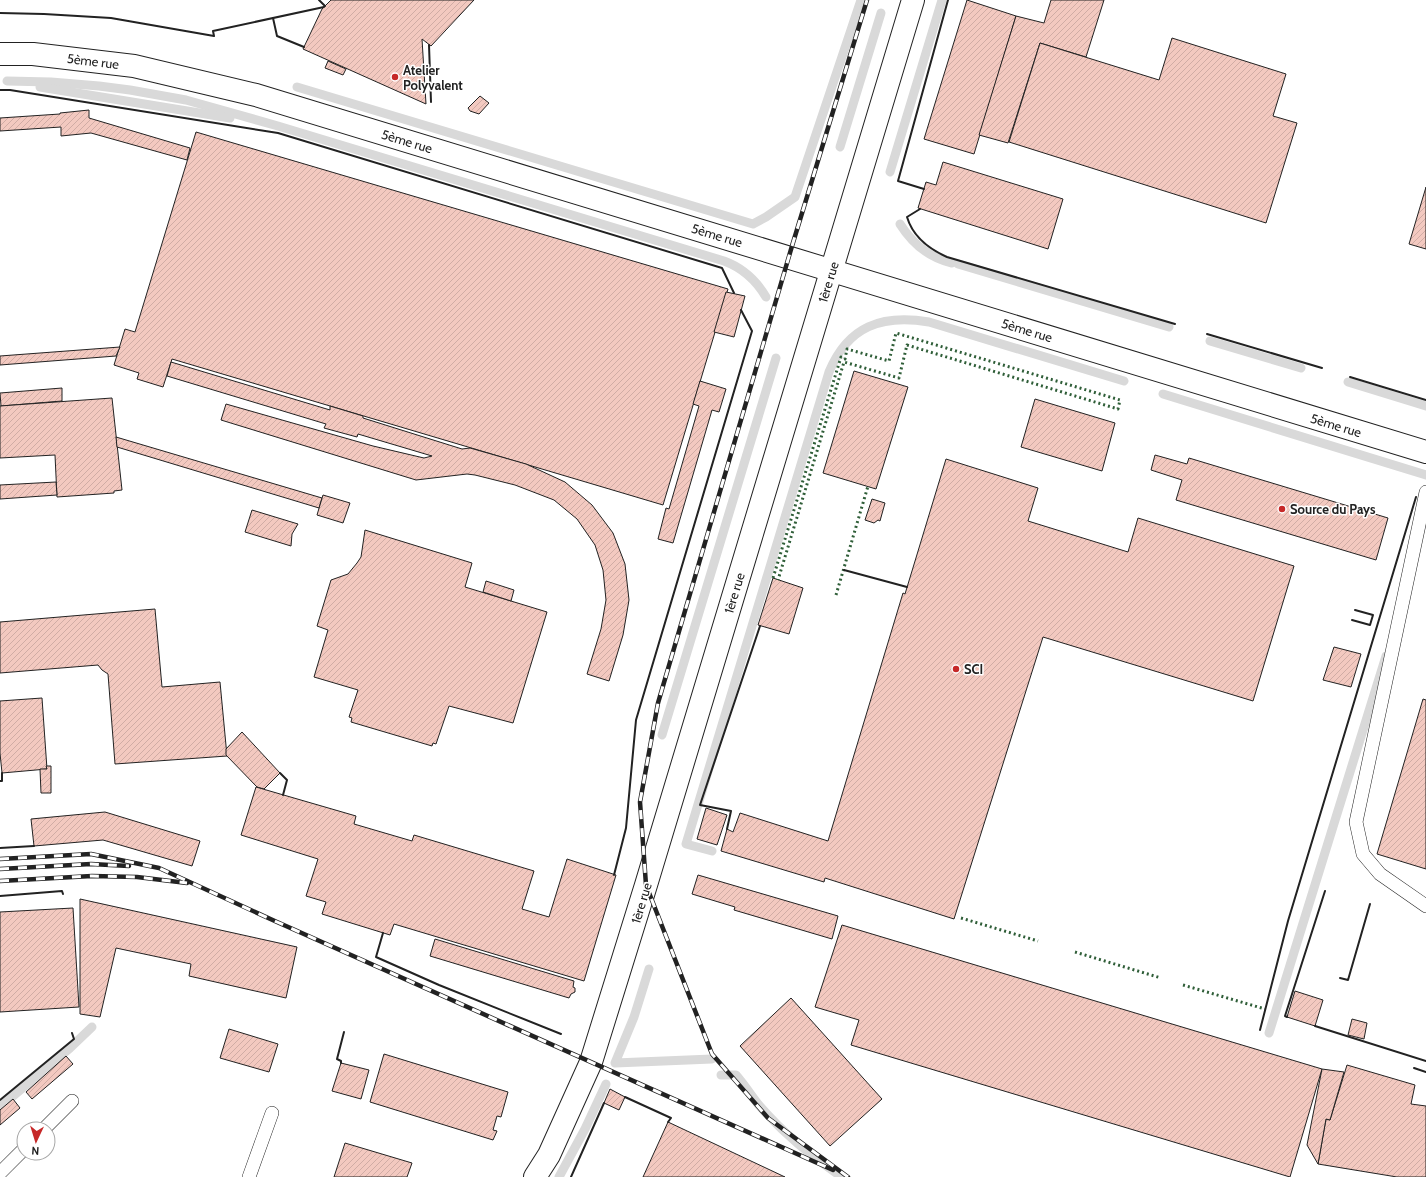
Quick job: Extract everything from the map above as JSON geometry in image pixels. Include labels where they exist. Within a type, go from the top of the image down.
[{"type":"street","name":"1ère rue","points":[[535,1177],[549,1155],[591,1062],[646,885],[913,0]]},
{"type":"street","name":"5ème rue","points":[[0,54],[33,54],[134,66],[256,95],[1426,452]]},
{"type":"lane","points":[[1426,492],[1356,822],[1362,854],[1380,874],[1426,906]]},
{"type":"lane","points":[[52,1121],[72,1101]]},
{"type":"lane","points":[[248,1177],[272,1113]]},
{"type":"lane","points":[[0,1173],[16,1157]]},
{"type":"building","name":"Atelier Polyvalent","points":[[331,0],[474,0],[431,46],[422,39],[426,104],[303,49],[322,9]]},
{"type":"building","points":[[967,0],[1016,16],[974,154],[924,139]]},
{"type":"building","points":[[1051,0],[1104,0],[1086,57],[1040,43],[1008,143],[979,135],[1016,16],[1044,23]]},
{"type":"building","points":[[1172,38],[1286,74],[1273,116],[1297,123],[1266,223],[1009,142],[1040,43],[1159,80]]},
{"type":"building","points":[[328,61],[346,69],[343,75],[325,68]]},
{"type":"building","points":[[480,96],[489,103],[479,114],[470,111],[468,108]]},
{"type":"building","points":[[89,110],[89,118],[190,148],[187,160],[91,133],[61,136],[61,127],[0,131],[0,118],[60,114]]},
{"type":"building","points":[[196,132],[728,289],[663,505],[172,359],[163,387],[137,379],[139,373],[114,365],[125,329],[135,332]]},
{"type":"building","points":[[943,162],[1063,199],[1048,249],[918,208],[926,182],[936,185]]},
{"type":"building","points":[[1426,187],[1426,249],[1409,244]]},
{"type":"building","points":[[726,292],[745,296],[734,337],[714,332]]},
{"type":"building","points":[[120,347],[116,356],[0,365],[0,356]]},
{"type":"building","points":[[171,362],[330,410],[330,406],[462,449],[470,448],[526,464],[565,482],[592,505],[613,533],[625,564],[629,600],[623,635],[609,681],[587,674],[601,629],[606,600],[603,570],[595,545],[577,519],[554,500],[515,485],[475,475],[467,474],[416,480],[221,420],[226,404],[373,446],[424,458],[432,456],[358,434],[357,437],[324,428],[326,424],[167,376]]},
{"type":"building","points":[[854,371],[908,387],[876,489],[823,473]]},
{"type":"building","points":[[700,381],[726,389],[719,412],[712,410],[673,543],[658,539],[666,508],[669,509],[699,406],[693,404]]},
{"type":"building","points":[[62,388],[62,401],[1,406],[0,393]]},
{"type":"building","points":[[112,398],[122,490],[114,491],[114,493],[57,497],[55,455],[0,458],[0,406]]},
{"type":"building","points":[[1035,399],[1115,423],[1102,471],[1021,447]]},
{"type":"building","points":[[116,437],[322,498],[319,508],[117,447]]},
{"type":"building","name":"Source du Pays","points":[[1155,455],[1187,464],[1189,458],[1388,518],[1376,560],[1176,500],[1182,480],[1151,470]]},
{"type":"building","name":"SCI","points":[[946,459],[1038,488],[1028,521],[1128,552],[1138,518],[1294,566],[1253,701],[1043,637],[954,919],[825,878],[824,882],[721,851],[727,829],[733,832],[740,813],[828,841],[903,593],[905,594]]},
{"type":"building","points":[[56,482],[57,495],[0,499],[0,485]]},
{"type":"building","points":[[323,495],[350,503],[343,523],[317,515]]},
{"type":"building","points":[[872,499],[885,503],[880,521],[878,520],[874,523],[865,520]]},
{"type":"building","points":[[252,510],[298,524],[292,534],[291,546],[245,532]]},
{"type":"building","points":[[365,530],[472,563],[465,587],[547,612],[513,723],[449,706],[436,744],[433,743],[432,746],[351,722],[352,718],[349,717],[358,690],[314,677],[328,630],[317,626],[331,580],[348,574],[357,563],[361,557]]},
{"type":"building","points":[[773,578],[803,588],[789,634],[758,625]]},
{"type":"building","points":[[486,581],[514,590],[511,601],[483,592]]},
{"type":"building","points":[[155,609],[162,687],[220,682],[227,756],[115,764],[108,674],[98,665],[0,673],[0,622]]},
{"type":"building","points":[[1334,647],[1361,654],[1351,687],[1323,680]]},
{"type":"building","points":[[42,698],[47,769],[2,773],[0,753],[0,701]]},
{"type":"building","points":[[1423,699],[1426,700],[1426,869],[1377,854]]},
{"type":"building","points":[[242,732],[280,773],[264,789],[257,787],[226,755],[226,749]]},
{"type":"building","points":[[46,766],[51,766],[51,793],[41,793],[40,769],[47,769]]},
{"type":"building","points":[[256,787],[356,816],[354,824],[412,841],[414,835],[534,871],[522,909],[549,917],[567,859],[616,875],[584,981],[394,924],[390,935],[322,914],[326,902],[306,896],[318,859],[241,835]]},
{"type":"building","points":[[706,808],[727,815],[717,845],[697,839]]},
{"type":"building","points":[[105,812],[200,841],[192,866],[103,840],[34,846],[31,819]]},
{"type":"building","points":[[698,875],[838,916],[832,939],[734,910],[735,907],[692,894]]},
{"type":"building","points":[[80,899],[297,947],[286,998],[189,976],[191,964],[116,948],[100,1017],[80,1014]]},
{"type":"building","points":[[73,908],[79,1007],[0,1012],[0,912]]},
{"type":"building","points":[[842,925],[1322,1069],[1290,1177],[851,1045],[859,1020],[815,1007]]},
{"type":"building","points":[[435,939],[574,981],[573,987],[575,988],[575,992],[571,994],[569,998],[430,956]]},
{"type":"building","points":[[1295,991],[1323,1000],[1315,1026],[1287,1017]]},
{"type":"building","points":[[791,998],[882,1099],[830,1146],[740,1046]]},
{"type":"building","points":[[1352,1019],[1367,1023],[1364,1039],[1348,1035]]},
{"type":"building","points":[[229,1029],[278,1044],[269,1072],[220,1058]]},
{"type":"building","points":[[384,1054],[508,1092],[501,1117],[497,1116],[493,1130],[497,1131],[493,1140],[370,1102]]},
{"type":"building","points":[[66,1056],[73,1064],[32,1099],[26,1092]]},
{"type":"building","points":[[341,1063],[369,1070],[361,1099],[332,1091]]},
{"type":"building","points":[[1347,1065],[1415,1085],[1411,1104],[1426,1106],[1426,1177],[1397,1177],[1318,1164],[1326,1119],[1330,1120]]},
{"type":"building","points":[[1322,1069],[1344,1072],[1330,1120],[1326,1119],[1318,1164],[1307,1145]]},
{"type":"building","points":[[610,1089],[625,1097],[619,1110],[604,1103]]},
{"type":"building","points":[[13,1099],[20,1108],[0,1125],[0,1110]]},
{"type":"building","points":[[668,1122],[785,1177],[643,1177]]},
{"type":"building","points":[[345,1143],[412,1163],[407,1177],[334,1177]]},
{"type":"waterway","points":[[297,87],[753,224],[795,197],[861,0]]},
{"type":"waterway","points":[[890,172],[942,0]]},
{"type":"waterway","points":[[840,147],[881,13]]},
{"type":"waterway","points":[[7,81],[51,82],[130,90],[186,100],[278,126],[724,261],[737,267],[748,275],[758,285],[766,297]]},
{"type":"waterway","points":[[40,87],[230,118]]},
{"type":"waterway","points":[[900,224],[922,249],[944,261],[952,263]]},
{"type":"waterway","points":[[958,264],[1169,327]]},
{"type":"waterway","points":[[712,851],[686,844],[829,372],[837,356],[846,344],[868,327],[882,322],[896,320],[929,322],[1124,381]]},
{"type":"waterway","points":[[1210,341],[1301,368]]},
{"type":"waterway","points":[[662,735],[776,358]]},
{"type":"waterway","points":[[1348,382],[1426,406]]},
{"type":"waterway","points":[[1163,394],[1426,475]]},
{"type":"waterway","points":[[1269,1033],[1386,656]]},
{"type":"waterway","points":[[649,969],[634,1017],[615,1063],[712,1059]]},
{"type":"waterway","points":[[0,1107],[70,1048],[92,1027]]},
{"type":"waterway","points":[[721,1075],[736,1075],[758,1104],[787,1134],[842,1177]]},
{"type":"waterway","points":[[559,1177],[585,1129],[606,1084]]},
{"type":"railway","points":[[848,1177],[768,1118],[712,1054],[646,885],[640,802],[658,703],[792,246],[867,0]]},
{"type":"railway","points":[[0,859],[91,854],[159,868],[833,1170]]},
{"type":"railway","points":[[0,869],[91,864],[129,866]]},
{"type":"railway","points":[[0,881],[92,876],[137,877],[187,883]]},
{"type":"hedge","points":[[773,578],[841,357],[845,359],[847,349],[889,361],[896,333],[1120,400],[1118,409],[907,345],[899,378],[844,362],[778,580]]},
{"type":"hedge","points":[[836,595],[868,486]]},
{"type":"hedge","points":[[961,918],[1038,941]]},
{"type":"hedge","points":[[1075,952],[1161,978]]},
{"type":"hedge","points":[[1183,985],[1265,1009]]},
{"type":"wall","points":[[319,0],[325,6]]},
{"type":"wall","points":[[924,189],[898,181],[948,0]]},
{"type":"wall","points":[[0,13],[111,18],[214,36],[213,31],[324,7]]},
{"type":"wall","points":[[273,18],[277,36],[304,47]]},
{"type":"wall","points":[[429,45],[431,102]]},
{"type":"wall","points":[[0,90],[10,90],[278,133],[722,268],[734,293]]},
{"type":"wall","points":[[920,209],[907,217],[913,231],[922,242],[947,257],[1175,324]]},
{"type":"wall","points":[[614,875],[626,828],[636,720],[752,331],[741,310]]},
{"type":"wall","points":[[1207,334],[1322,368]]},
{"type":"wall","points":[[1350,377],[1426,400]]},
{"type":"wall","points":[[1260,1030],[1288,921],[1416,497]]},
{"type":"wall","points":[[844,570],[907,587]]},
{"type":"wall","points":[[1352,620],[1370,625],[1373,615],[1355,610]]},
{"type":"wall","points":[[727,829],[731,811],[700,805],[760,626]]},
{"type":"wall","points":[[0,781],[2,781],[2,773]]},
{"type":"wall","points":[[280,773],[287,780],[283,795]]},
{"type":"wall","points":[[0,848],[34,846]]},
{"type":"wall","points":[[0,896],[62,891],[63,894]]},
{"type":"wall","points":[[1287,1017],[1285,1016],[1325,891]]},
{"type":"wall","points":[[1340,978],[1348,980],[1370,904]]},
{"type":"wall","points":[[383,933],[376,957],[439,985],[561,1034]]},
{"type":"wall","points":[[1315,1026],[1426,1061]]},
{"type":"wall","points":[[341,1063],[341,1061],[337,1059],[344,1032]]},
{"type":"wall","points":[[0,1100],[74,1039],[72,1033]]},
{"type":"wall","points":[[1414,1068],[1426,1072]]},
{"type":"wall","points":[[625,1097],[671,1118],[668,1122]]},
{"type":"wall","points":[[571,1177],[604,1103]]},
{"type":"place","name":"Atelier Polyvalent","points":[[395,77]]},
{"type":"place","name":"Source du Pays","points":[[1282,509]]},
{"type":"place","name":"SCI","points":[[956,669]]}]
